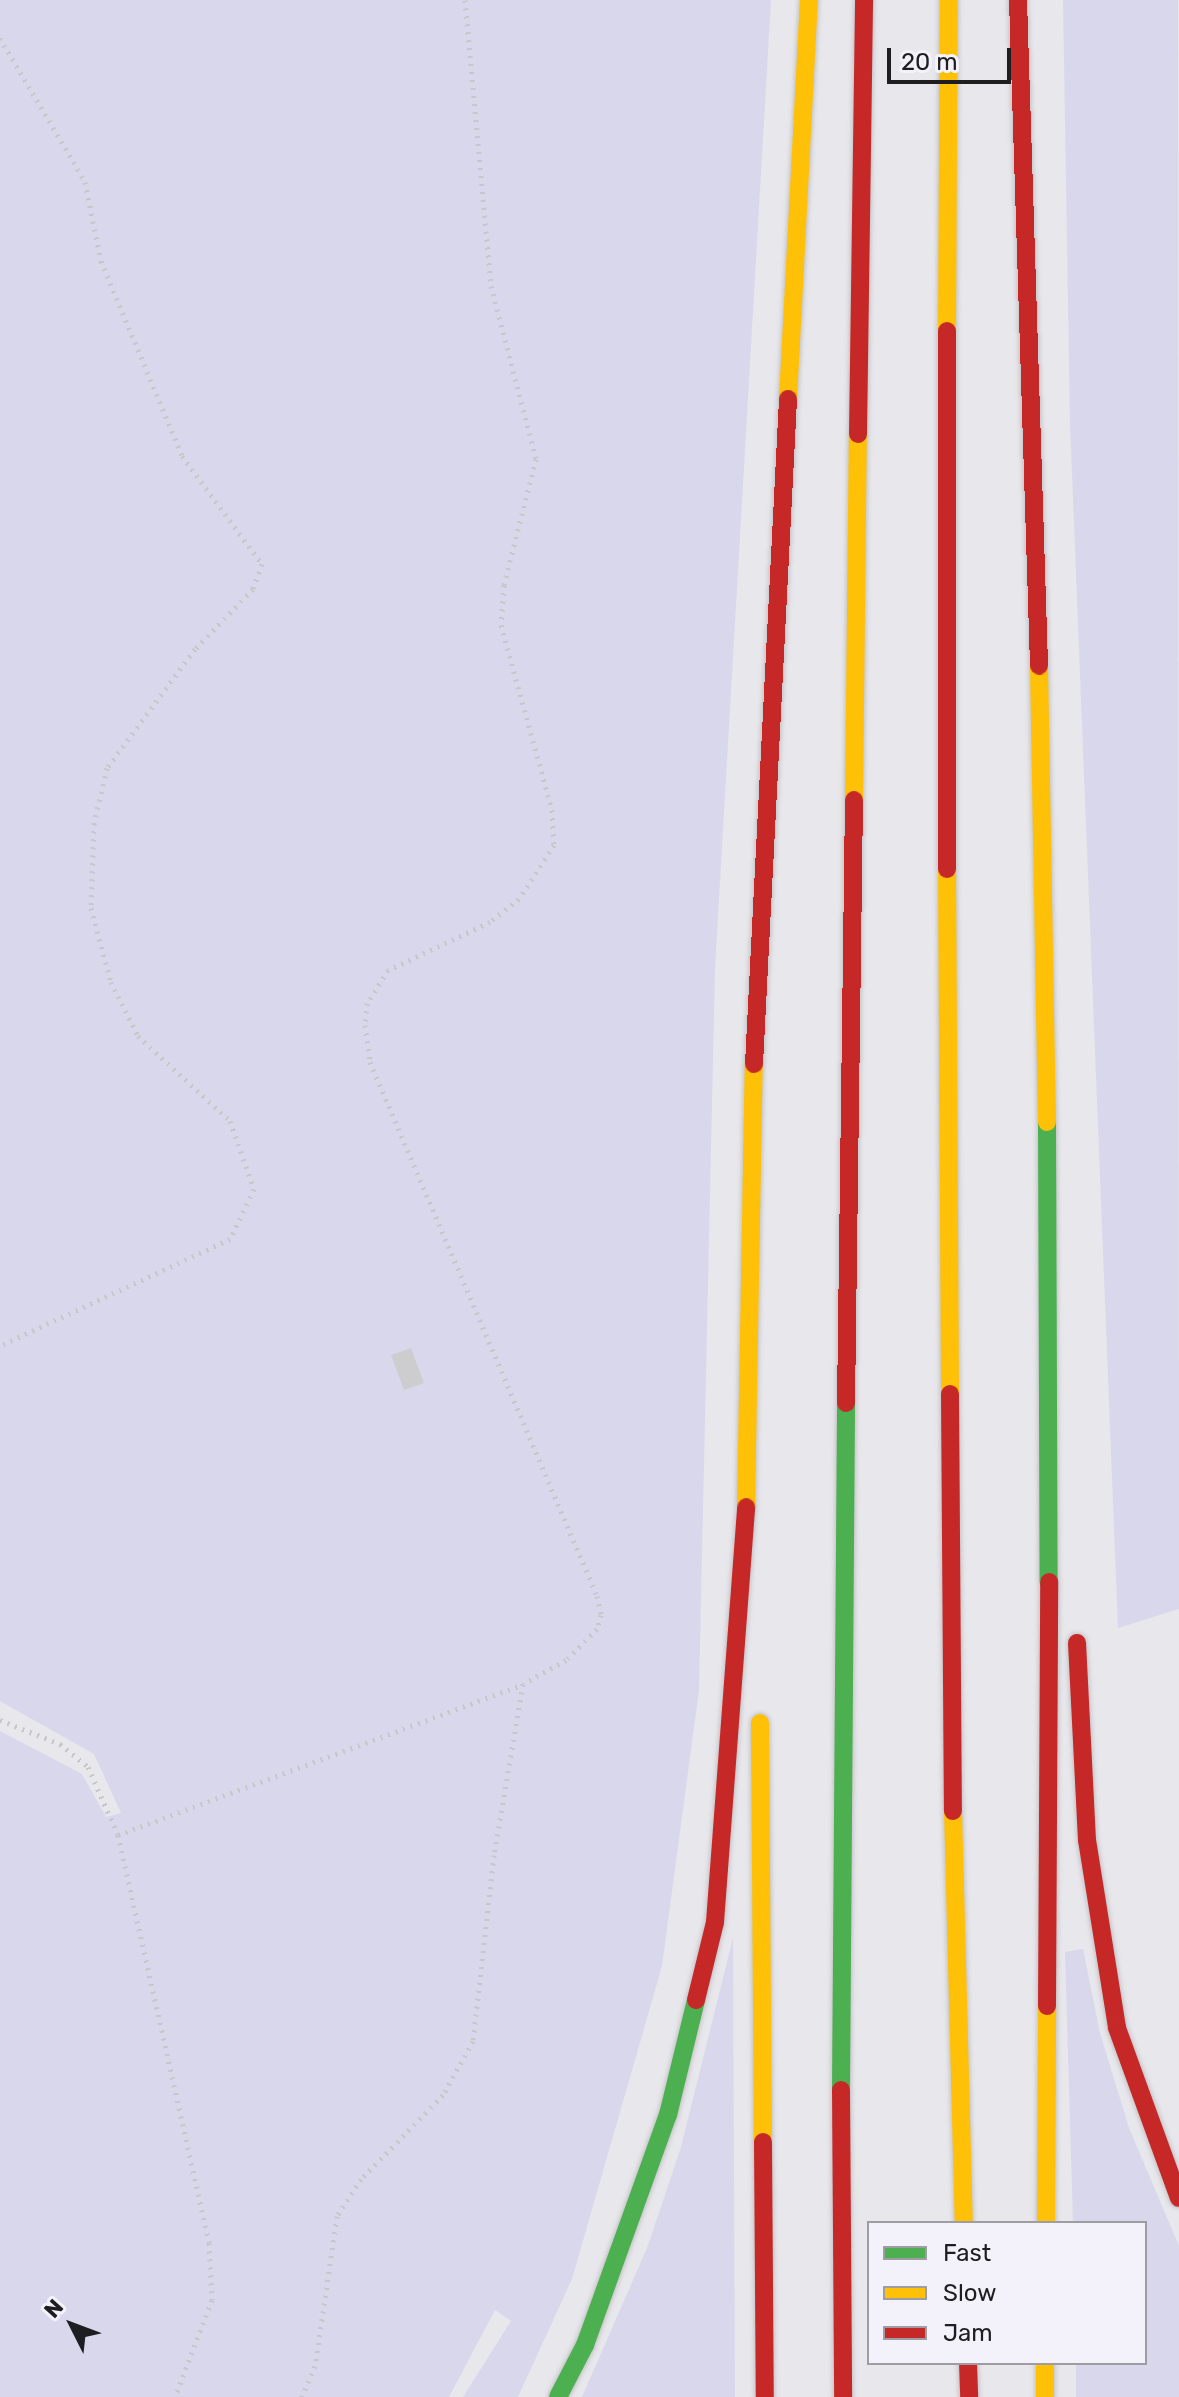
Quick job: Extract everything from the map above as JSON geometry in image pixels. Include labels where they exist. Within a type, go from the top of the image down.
[{"type":"highway","points":[[558,2397],[585,2345],[668,2115],[715,1922],[745,1565],[754,1064],[809,0]]},
{"type":"highway","points":[[843,2397],[840,1799],[864,0]]},
{"type":"highway","points":[[949,0],[945,632],[953,1852],[964,2221]]},
{"type":"highway","points":[[1018,0],[1039,649],[1050,1318],[1046,2221]]},
{"type":"highway","points":[[754,1064],[759,1604]]},
{"type":"highway","points":[[1050,1318],[1069,1498]]},
{"type":"highway","points":[[1076,1616],[1087,1840],[1117,2028],[1179,2198]]},
{"type":"highway","points":[[759,1699],[765,2397]]},
{"type":"highway","points":[[968,2365],[969,2397]]},
{"type":"highway","points":[[1045,2365],[1045,2397]]},
{"type":"path","points":[[118,1835],[523,1684],[566,1660],[597,1629],[601,1615],[597,1596],[370,1062],[365,1025],[367,1003],[388,970],[490,922],[540,874],[554,845],[552,810],[501,625],[504,585],[536,459],[491,286],[465,0]]},
{"type":"path","points":[[0,38],[85,182],[101,261],[182,456],[262,564],[253,589],[195,649],[107,768],[94,823],[91,908],[111,982],[138,1036],[230,1121],[254,1189],[230,1239],[0,1346]]},
{"type":"path","points":[[302,2397],[315,2366],[337,2216],[361,2179],[443,2095],[473,2041],[494,1855],[523,1684]]},
{"type":"path","points":[[0,1720],[60,1744],[88,1767],[118,1835],[209,2243],[212,2300],[175,2397]]},
{"type":"shaded area","points":[[0,0],[771,0],[715,968],[699,1690],[662,1966],[572,2279],[518,2397],[463,2397],[511,2321],[495,2310],[449,2397],[0,2397],[0,1731],[82,1774],[106,1817],[121,1813],[94,1754],[0,1701]]},
{"type":"shaded area","points":[[1063,0],[1178,0],[1179,1609],[1118,1628],[1070,423]]},
{"type":"shaded area","points":[[733,1938],[735,2397],[582,2397],[647,2248],[681,2147]]},
{"type":"shaded area","points":[[1083,1949],[1100,2033],[1129,2128],[1179,2246],[1179,2397],[1076,2397],[1076,2365],[1147,2365],[1147,2221],[1073,2221],[1065,1952]]},
{"type":"building","points":[[411,1348],[424,1383],[404,1390],[391,1355]]},
{"type":"traffic: fast","points":[[1047,1122],[1049,1582]]},
{"type":"traffic: fast","points":[[841,2090],[846,1403]]},
{"type":"traffic: fast","points":[[558,2397],[585,2345],[668,2115],[696,2000]]},
{"type":"traffic: slow","points":[[788,399],[809,0]]},
{"type":"traffic: slow","points":[[947,331],[949,0]]},
{"type":"traffic: slow","points":[[854,800],[858,434]]},
{"type":"traffic: slow","points":[[1039,666],[1047,1122]]},
{"type":"traffic: slow","points":[[947,869],[950,1394]]},
{"type":"traffic: slow","points":[[746,1507],[754,1064]]},
{"type":"traffic: slow","points":[[760,1723],[763,2142]]},
{"type":"traffic: slow","points":[[953,1811],[964,2221]]},
{"type":"traffic: slow","points":[[1046,2221],[1047,2006]]},
{"type":"traffic: slow","points":[[1045,2365],[1045,2397]]},
{"type":"traffic: jam","points":[[858,434],[864,0]]},
{"type":"traffic: jam","points":[[1018,0],[1039,666]]},
{"type":"traffic: jam","points":[[947,331],[947,869]]},
{"type":"traffic: jam","points":[[754,1064],[788,399]]},
{"type":"traffic: jam","points":[[846,1403],[854,800]]},
{"type":"traffic: jam","points":[[950,1394],[953,1811]]},
{"type":"traffic: jam","points":[[696,2000],[715,1922],[746,1507]]},
{"type":"traffic: jam","points":[[1047,2006],[1049,1582]]},
{"type":"traffic: jam","points":[[1077,1643],[1087,1840],[1117,2028],[1179,2198]]},
{"type":"traffic: jam","points":[[841,2090],[843,2397]]},
{"type":"traffic: jam","points":[[763,2142],[765,2397]]},
{"type":"traffic: jam","points":[[968,2365],[969,2397]]}]
